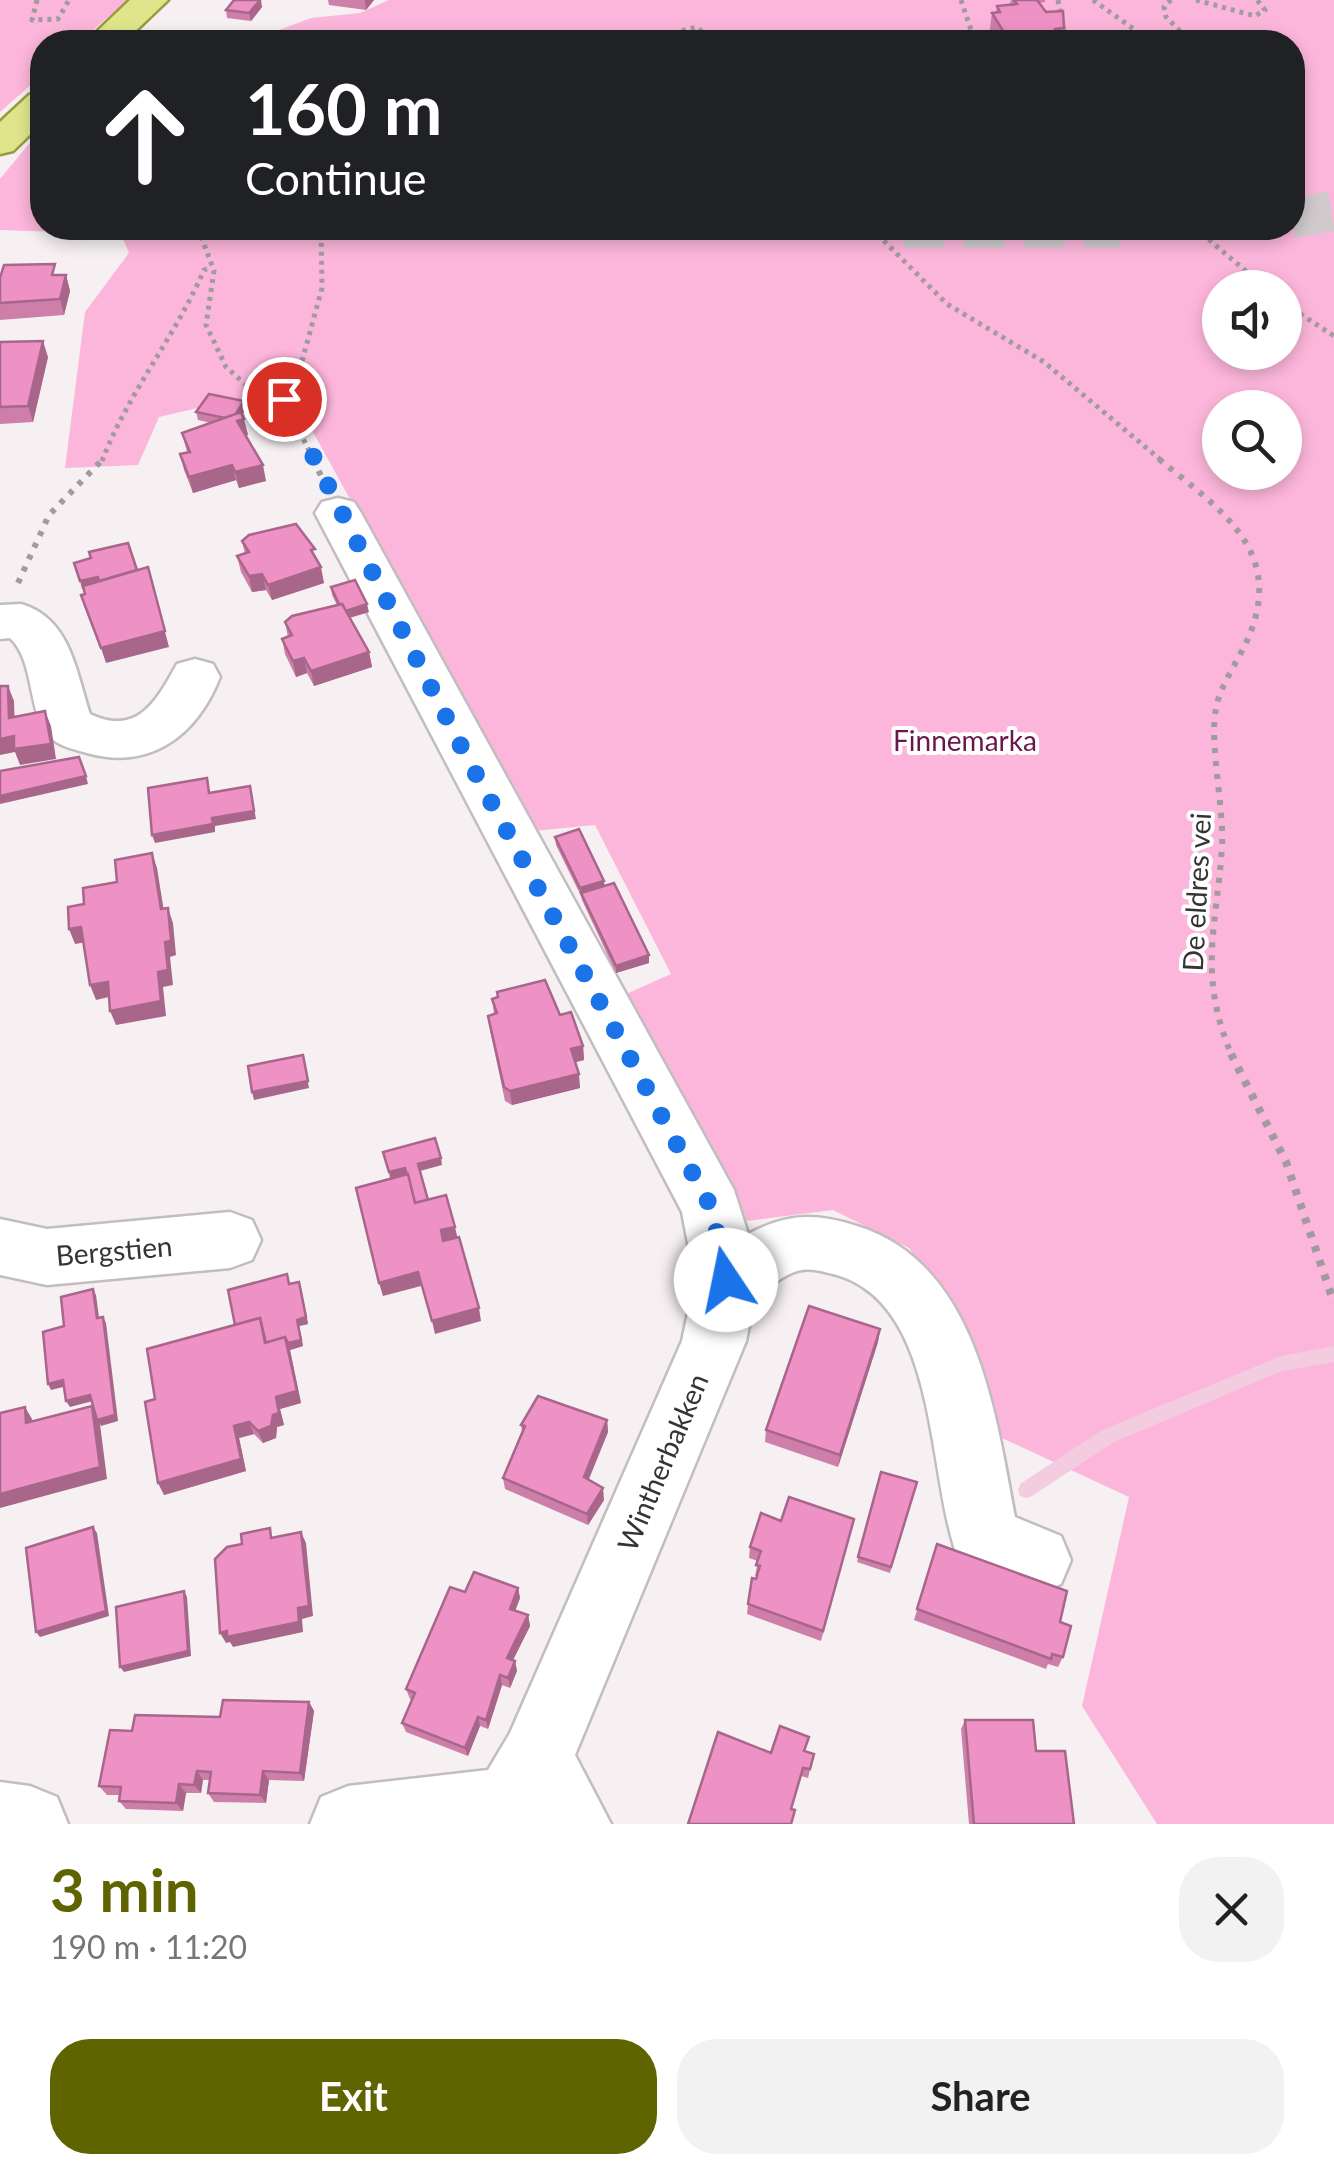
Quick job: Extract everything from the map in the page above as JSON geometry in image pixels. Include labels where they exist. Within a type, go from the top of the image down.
[{"type":"main road","points":[[118,30],[152,0]]},
{"type":"main road","points":[[0,143],[30,114]]},
{"type":"street","name":"Wintherbakken","points":[[338,513],[712,1209],[726,1280],[714,1341],[530,1803]]},
{"type":"street","points":[[0,622],[21,621],[42,640],[68,724],[91,739],[124,741],[164,728],[187,706],[195,677]]},
{"type":"street","name":"Bergstien","points":[[0,1247],[47,1257],[230,1240]]},
{"type":"street","points":[[726,1280],[797,1242],[848,1248],[892,1270],[923,1313],[954,1378],[984,1539],[1036,1560]]},
{"type":"street","points":[[348,1824],[530,1803]]},
{"type":"street","points":[[0,1820],[30,1824]]},
{"type":"path","points":[[37,0],[32,20],[58,20],[70,0]]},
{"type":"path","points":[[961,0],[970,30]]},
{"type":"path","points":[[1058,0],[1064,30]]},
{"type":"path","points":[[1093,0],[1135,30]]},
{"type":"path","points":[[1172,0],[1164,7],[1166,17],[1179,30]]},
{"type":"path","points":[[1196,0],[1255,16],[1264,10],[1257,0]]},
{"type":"path","points":[[202,240],[214,271],[206,324],[226,368],[255,393],[274,402],[293,394],[322,288],[322,240]]},
{"type":"path","name":"De eldres vei","points":[[884,240],[946,304],[1044,362],[1232,520],[1248,544],[1260,575],[1253,628],[1216,708],[1222,845],[1211,920],[1212,993],[1230,1052],[1286,1162],[1334,1304]]},
{"type":"path","points":[[1209,240],[1245,270]]},
{"type":"path","points":[[0,622],[49,515],[101,463],[117,422],[182,319],[204,270],[210,268]]},
{"type":"path","points":[[1302,315],[1334,336]]},
{"type":"path","points":[[284,399],[338,513]]},
{"type":"green space","points":[[0,0],[128,0],[93,30],[30,30],[30,86],[0,112]]},
{"type":"green space","name":"Finnemarka","points":[[389,0],[1334,0],[1334,1824],[1157,1824],[1082,1706],[1129,1497],[987,1431],[968,1334],[909,1248],[833,1210],[747,1221],[624,995],[671,974],[595,825],[534,831],[304,416],[228,401],[159,417],[138,465],[65,468],[85,312],[129,253],[124,240],[1305,240],[1305,30],[279,30],[311,18],[360,13]]},
{"type":"green space","name":"Finnemarka","points":[[30,143],[30,231],[0,230],[0,179]]},
{"type":"building","points":[[234,0],[260,0],[249,13],[226,10]]},
{"type":"building","points":[[1014,0],[1037,0],[1046,12],[1063,11],[1064,28],[1002,30],[992,13],[1000,12],[997,6],[1017,4]]},
{"type":"building","points":[[55,264],[52,275],[66,275],[60,299],[0,303],[4,265]]},
{"type":"building","points":[[43,341],[28,406],[0,407],[0,342]]},
{"type":"building","points":[[209,394],[244,401],[235,415],[225,418],[196,412]]},
{"type":"building","points":[[241,412],[244,419],[237,421],[263,465],[235,472],[232,465],[189,477],[180,454],[190,452],[182,433]]},
{"type":"building","points":[[296,524],[315,549],[311,550],[321,567],[268,585],[262,574],[249,576],[237,556],[249,552],[242,541],[249,535]]},
{"type":"building","points":[[128,543],[137,570],[99,581],[98,577],[80,581],[74,563],[91,558],[89,552]]},
{"type":"building","points":[[148,567],[165,631],[101,648],[81,595],[85,594],[83,586]]},
{"type":"building","points":[[355,580],[367,604],[346,611],[331,587]]},
{"type":"building","points":[[342,604],[369,652],[311,671],[304,658],[293,661],[282,639],[292,635],[285,622],[292,616]]},
{"type":"building","points":[[0,686],[8,686],[9,718],[45,711],[51,744],[14,749],[14,736],[0,739]]},
{"type":"building","points":[[79,757],[86,776],[0,796],[0,771]]},
{"type":"building","points":[[207,778],[209,793],[250,786],[254,811],[212,818],[213,824],[152,835],[148,788]]},
{"type":"building","points":[[579,829],[604,881],[580,888],[555,837]]},
{"type":"building","points":[[152,853],[161,909],[168,908],[171,941],[165,942],[168,970],[158,972],[161,1001],[110,1011],[108,982],[90,985],[81,927],[69,929],[68,907],[84,904],[83,888],[117,882],[115,860]]},
{"type":"building","points":[[614,883],[649,955],[616,966],[581,893]]},
{"type":"building","points":[[545,980],[560,1015],[571,1012],[583,1046],[571,1049],[579,1074],[510,1091],[504,1087],[488,1016],[497,1013],[492,999],[498,997],[497,992]]},
{"type":"building","points":[[303,1055],[308,1081],[252,1092],[248,1066]]},
{"type":"building","points":[[435,1138],[441,1158],[418,1164],[428,1200],[415,1203],[405,1168],[389,1172],[383,1152]]},
{"type":"building","points":[[408,1174],[415,1203],[446,1195],[455,1227],[441,1230],[443,1241],[459,1237],[479,1308],[432,1321],[418,1272],[379,1283],[356,1188]]},
{"type":"building","points":[[287,1274],[289,1284],[299,1282],[306,1317],[297,1320],[301,1340],[288,1343],[285,1337],[266,1343],[260,1318],[235,1325],[228,1290]]},
{"type":"building","points":[[93,1289],[97,1318],[103,1317],[115,1415],[97,1420],[90,1395],[66,1401],[63,1380],[48,1384],[43,1332],[64,1326],[61,1297]]},
{"type":"building","points":[[809,1306],[880,1329],[840,1455],[766,1430]]},
{"type":"building","points":[[260,1318],[265,1343],[285,1337],[297,1391],[276,1397],[279,1413],[273,1415],[271,1426],[258,1431],[249,1422],[234,1426],[241,1459],[158,1483],[145,1402],[155,1399],[147,1349]]},
{"type":"building","points":[[538,1396],[607,1420],[584,1477],[603,1488],[587,1514],[503,1478],[525,1426],[521,1425]]},
{"type":"building","points":[[92,1406],[100,1467],[0,1494],[0,1413],[25,1407],[26,1423]]},
{"type":"building","points":[[881,1472],[917,1482],[891,1567],[858,1557]]},
{"type":"building","points":[[789,1497],[854,1519],[823,1631],[748,1604],[752,1578],[756,1579],[760,1566],[756,1565],[761,1551],[750,1547],[761,1513],[781,1521]]},
{"type":"building","points":[[93,1527],[106,1611],[36,1632],[26,1548]]},
{"type":"building","points":[[270,1528],[271,1538],[301,1532],[309,1606],[298,1608],[299,1622],[227,1637],[227,1631],[220,1633],[215,1559],[227,1547],[242,1544],[241,1534]]},
{"type":"building","points":[[937,1544],[1067,1591],[1060,1622],[1071,1626],[1063,1657],[1052,1654],[1051,1659],[917,1609]]},
{"type":"building","points":[[474,1572],[518,1588],[510,1609],[528,1615],[507,1658],[515,1661],[508,1678],[500,1675],[486,1720],[478,1717],[465,1748],[402,1723],[415,1693],[406,1689],[450,1587],[465,1592]]},
{"type":"building","points":[[184,1591],[188,1651],[120,1667],[116,1607]]},
{"type":"building","points":[[223,1700],[309,1702],[300,1773],[263,1771],[260,1795],[208,1793],[211,1772],[197,1771],[194,1785],[179,1784],[176,1803],[119,1801],[121,1787],[99,1786],[110,1730],[132,1731],[135,1715],[220,1717]]},
{"type":"building","points":[[965,1720],[1033,1720],[1036,1751],[1065,1751],[1074,1824],[974,1824]]},
{"type":"building","points":[[780,1726],[809,1737],[804,1751],[814,1754],[810,1769],[803,1768],[791,1809],[795,1810],[791,1824],[688,1824],[718,1732],[771,1753]]},
{"type":"waterway","points":[[1026,1490],[1108,1436],[1281,1364],[1334,1354]]},
{"type":"tunnel","points":[[1305,216],[1334,211]]},
{"type":"route","points":[[284,399],[338,513],[464,752],[712,1209],[726,1280]]}]
